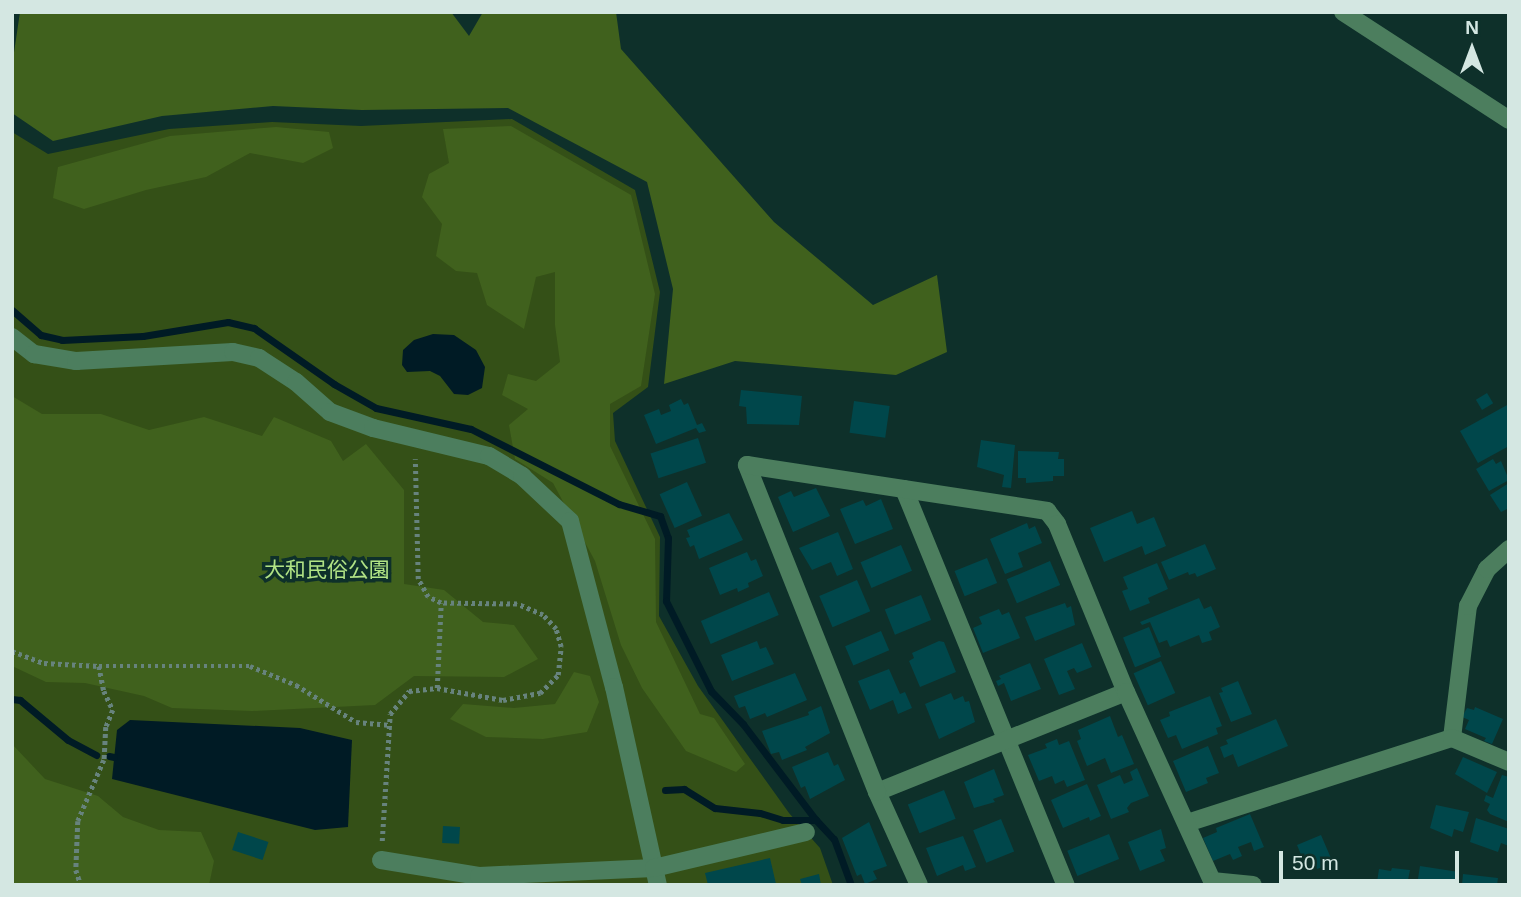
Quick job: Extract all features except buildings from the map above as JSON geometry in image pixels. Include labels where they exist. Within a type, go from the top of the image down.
[{"type":"street","points":[[1343,12],[1509,120]]},
{"type":"street","points":[[12,337],[34,354],[76,361],[233,352],[259,358],[296,382],[330,412],[373,428],[489,456],[522,476],[570,521],[614,687],[656,876]]},
{"type":"street","points":[[919,885],[877,792],[747,465],[1047,511],[1057,524],[1126,692],[1212,881],[1252,885]]},
{"type":"street","points":[[904,489],[1066,885]]},
{"type":"street","points":[[1452,738],[1468,606],[1488,569],[1509,549]]},
{"type":"street","points":[[877,792],[1126,692]]},
{"type":"street","points":[[1187,823],[1452,738],[1509,762]]},
{"type":"street","points":[[381,860],[479,876],[656,876],[806,832]]},
{"type":"path","points":[[381,860],[388,725],[390,714],[409,691],[437,688],[503,700],[540,693],[558,675],[561,647],[556,629],[543,615],[517,604],[441,603],[428,597],[418,579],[415,438]]},
{"type":"path","points":[[437,688],[441,603]]},
{"type":"path","points":[[12,651],[44,663],[99,666],[250,666],[296,684],[356,722],[388,725]]},
{"type":"path","points":[[81,885],[76,870],[78,821],[104,760],[106,727],[113,710],[104,691],[99,666]]},
{"type":"green space","points":[[20,12],[451,12],[469,36],[483,12],[616,12],[621,49],[774,222],[873,305],[937,275],[947,352],[896,375],[735,361],[664,384],[673,289],[647,182],[508,108],[362,110],[273,106],[162,116],[53,141],[12,113],[12,66]]},
{"type":"green space","name":"大和民俗公園","points":[[512,119],[635,190],[660,292],[648,387],[613,413],[615,441],[660,537],[659,616],[698,686],[789,813],[820,848],[833,885],[12,885],[12,132],[48,154],[169,129],[272,122],[361,126]]},
{"type":"green space","points":[[511,126],[631,195],[655,294],[641,386],[610,404],[610,446],[655,539],[656,622],[700,714],[714,718],[745,764],[736,772],[686,751],[642,688],[621,645],[595,561],[553,483],[515,459],[509,425],[528,409],[502,395],[508,374],[536,381],[560,362],[555,325],[555,272],[536,277],[524,329],[487,305],[477,273],[456,271],[436,256],[442,224],[422,197],[429,174],[449,163],[443,129]]},
{"type":"green space","points":[[276,127],[329,132],[333,148],[303,163],[250,153],[206,177],[146,190],[84,209],[53,198],[58,167],[170,136]]},
{"type":"green space","points":[[12,396],[42,414],[101,414],[149,430],[204,417],[262,436],[274,417],[331,441],[343,461],[366,444],[404,490],[404,584],[444,590],[483,622],[514,625],[538,659],[504,677],[414,676],[375,705],[252,711],[172,708],[144,696],[85,683],[46,682],[12,666]]},
{"type":"green space","points":[[574,672],[590,676],[599,702],[587,732],[543,739],[486,737],[450,719],[463,704],[514,708],[555,704]]},
{"type":"green space","points":[[12,744],[45,779],[98,796],[123,817],[159,830],[201,832],[214,861],[209,885],[12,885]]},
{"type":"water","points":[[433,334],[454,335],[476,350],[485,367],[482,388],[468,395],[454,394],[440,376],[430,371],[407,372],[402,365],[403,350],[414,340]]},
{"type":"water","points":[[130,720],[300,728],[352,740],[348,827],[315,830],[112,779],[117,730]]},
{"type":"waterway","points":[[12,310],[41,335],[62,340],[143,336],[228,322],[254,328],[334,384],[376,408],[471,429],[619,504],[660,516],[668,538],[666,601],[711,691],[743,724],[816,820],[834,839],[851,885]]},
{"type":"waterway","points":[[12,699],[20,700],[68,740],[96,755]]},
{"type":"waterway","points":[[109,756],[114,757]]},
{"type":"waterway","points":[[665,790],[684,789],[715,808],[760,813],[783,820],[816,820]]}]
